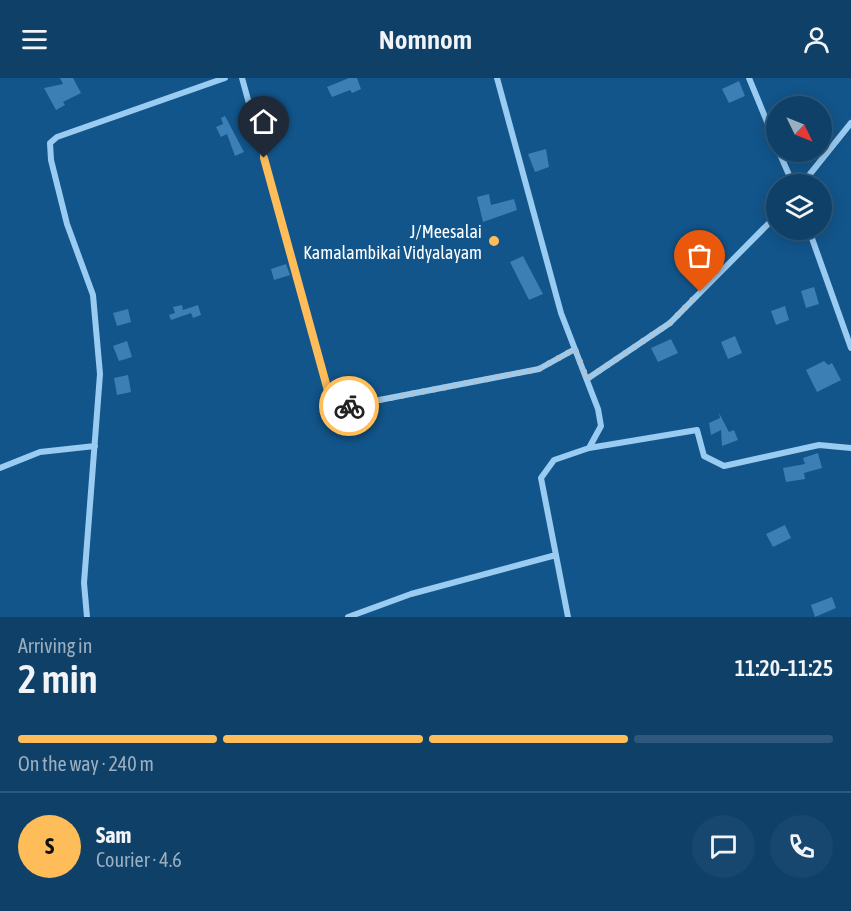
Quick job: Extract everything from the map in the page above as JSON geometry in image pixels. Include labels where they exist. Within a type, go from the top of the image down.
[{"type":"street","points":[[87,617],[84,583],[100,374],[93,296],[67,224],[51,160],[50,143],[57,137],[225,78]]},
{"type":"street","points":[[242,78],[333,409],[539,369],[575,349]]},
{"type":"street","points":[[497,78],[561,313],[598,409],[601,426],[589,448]]},
{"type":"street","points":[[749,78],[766,119]]},
{"type":"street","points":[[810,174],[851,123]]},
{"type":"street","points":[[587,379],[670,323],[766,226]]},
{"type":"street","points":[[813,240],[851,348]]},
{"type":"street","points":[[568,617],[542,478],[554,460],[589,448],[697,430],[704,456],[724,466],[819,445],[851,448]]},
{"type":"street","points":[[0,468],[40,452],[95,446]]},
{"type":"street","points":[[348,617],[411,594],[556,555]]},
{"type":"building","points":[[60,78],[73,78],[81,93],[63,102],[65,105],[56,110],[44,88],[63,84]]},
{"type":"building","points":[[349,78],[357,78],[361,89],[352,93],[350,90],[332,97],[327,87]]},
{"type":"building","points":[[739,81],[745,96],[729,103],[722,89]]},
{"type":"building","points":[[225,116],[244,152],[235,156],[227,134],[221,137],[216,127],[223,124],[221,118]]},
{"type":"building","points":[[546,149],[549,167],[535,172],[528,154]]},
{"type":"building","points":[[489,194],[491,205],[514,199],[517,210],[483,222],[477,197]]},
{"type":"building","points":[[523,256],[543,294],[529,300],[510,262]]},
{"type":"building","points":[[286,264],[290,275],[274,280],[271,269]]},
{"type":"building","points":[[814,287],[819,304],[806,308],[801,291]]},
{"type":"building","points":[[182,305],[183,310],[198,305],[201,315],[193,318],[191,313],[171,320],[169,315],[175,313],[173,307]]},
{"type":"building","points":[[785,306],[789,320],[776,325],[771,311]]},
{"type":"building","points":[[128,309],[131,322],[117,326],[113,313]]},
{"type":"building","points":[[735,336],[742,353],[728,359],[721,342]]},
{"type":"building","points":[[671,339],[678,353],[658,362],[651,348]]},
{"type":"building","points":[[127,341],[132,357],[119,361],[113,346]]},
{"type":"building","points":[[824,361],[828,365],[832,363],[841,380],[817,392],[806,370]]},
{"type":"building","points":[[128,375],[131,392],[117,395],[114,378]]},
{"type":"building","points":[[719,413],[729,432],[734,430],[738,440],[722,446],[721,430],[711,435],[709,423],[720,418]]},
{"type":"building","points":[[818,453],[822,468],[804,473],[805,479],[786,482],[783,468],[805,464],[803,458]]},
{"type":"building","points":[[785,525],[791,538],[773,547],[766,534]]},
{"type":"building","points":[[832,597],[836,608],[815,617],[811,605]]},
{"type":"way so far","points":[[349,406],[539,369],[575,349],[587,379],[614,363],[670,323],[700,292]]},
{"type":"place","name":"J/Meesalai Kamalambikai Vidyalayam","points":[[494,241]]},
{"type":"route","points":[[264,158],[333,409],[349,406]]}]
